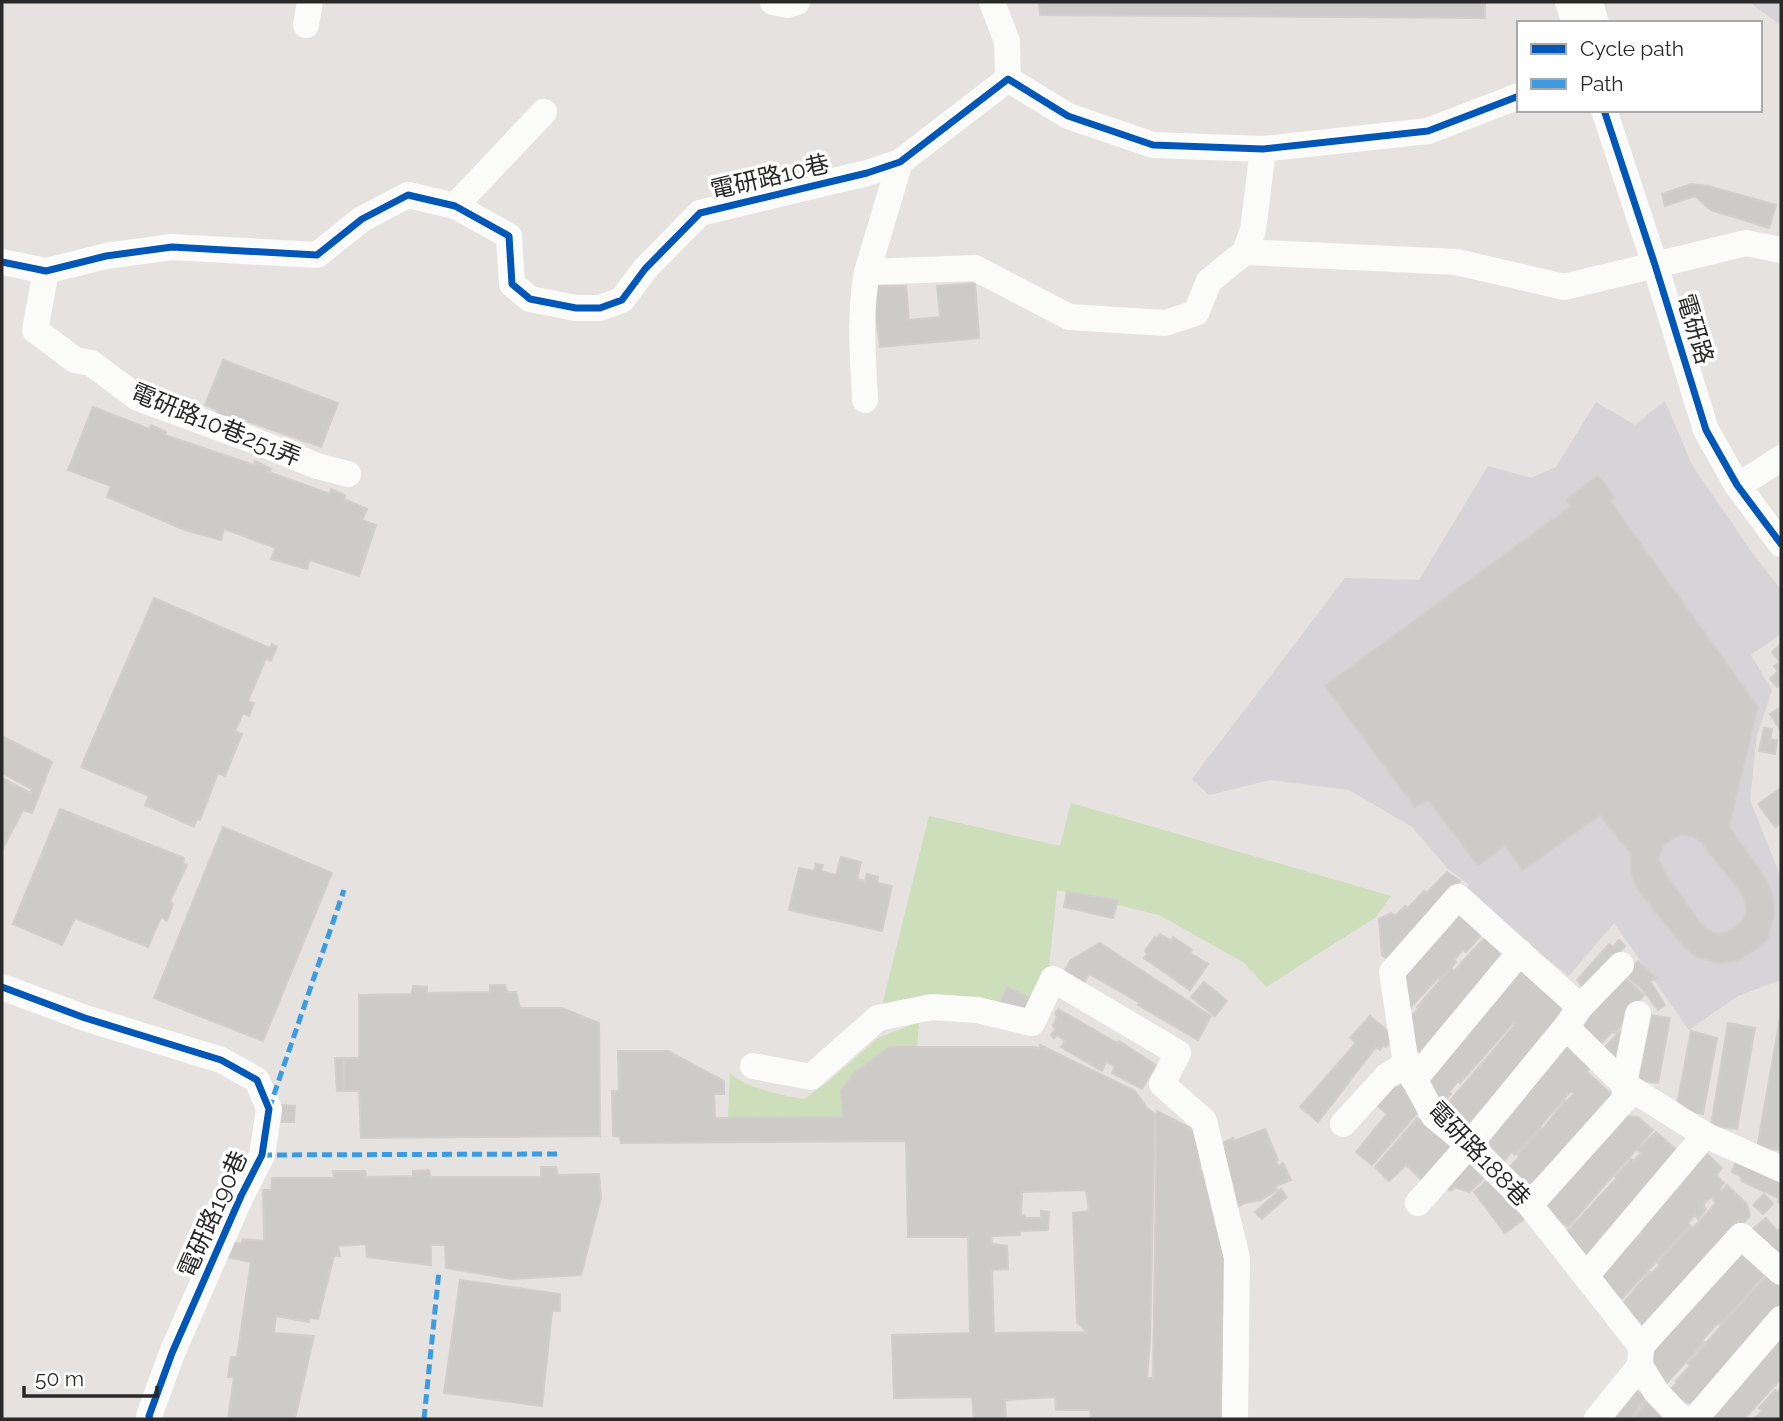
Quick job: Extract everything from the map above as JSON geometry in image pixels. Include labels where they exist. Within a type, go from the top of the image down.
[{"type":"street","points":[[773,2],[788,5],[797,2]]},
{"type":"street","points":[[992,2],[1007,41],[1008,79],[1068,116],[1153,145],[1263,149],[1428,131],[1517,97]]},
{"type":"street","points":[[1568,2],[1574,21]]},
{"type":"street","points":[[1590,2],[1595,21]]},
{"type":"street","name":"電研路10巷","points":[[2,262],[46,271],[106,256],[172,247],[317,255],[362,219],[408,195],[455,206],[509,236],[512,284],[530,299],[600,308],[622,300],[645,269],[700,213],[867,173],[900,162],[1008,79]]},
{"type":"street","points":[[455,206],[544,112]]},
{"type":"street","name":"電研路","points":[[1605,112],[1716,417],[1752,477],[1781,516]]},
{"type":"street","name":"電研路","points":[[1622,112],[1706,430],[1737,485],[1781,544]]},
{"type":"street","points":[[867,272],[975,268],[1069,317],[1165,323],[1196,313],[1209,281],[1245,252],[1253,230],[1263,149]]},
{"type":"street","points":[[864,400],[864,287],[900,162]]},
{"type":"street","points":[[1245,252],[1457,262],[1564,287],[1746,243],[1781,250]]},
{"type":"street","name":"電研路10巷251弄","points":[[46,271],[35,330],[75,360],[91,363],[138,398],[305,462],[348,474]]},
{"type":"street","points":[[1752,477],[1781,458]]},
{"type":"street","name":"電研路188巷","points":[[1682,1419],[1657,1393],[1641,1356],[1586,1276],[1530,1205],[1469,1145],[1434,1116],[1410,1072],[1392,972],[1458,897],[1520,952],[1625,1084],[1705,1135],[1781,1169]]},
{"type":"street","points":[[1343,1124],[1387,1076],[1410,1072],[1520,952]]},
{"type":"street","points":[[1418,1203],[1573,1017],[1621,965]]},
{"type":"street","points":[[753,1066],[811,1076],[878,1018],[932,1007],[977,1010],[1032,1023],[1053,979],[1178,1053],[1162,1084],[1204,1121],[1237,1258],[1235,1419]]},
{"type":"street","name":"電研路190巷","points":[[2,987],[85,1018],[221,1060],[257,1080],[269,1108],[262,1155],[241,1196],[172,1353],[150,1419]]},
{"type":"street","points":[[1530,1205],[1625,1099],[1625,1084],[1638,1014]]},
{"type":"street","points":[[1586,1276],[1705,1135]]},
{"type":"street","points":[[1597,1419],[1641,1356],[1741,1236],[1781,1272]]},
{"type":"street","points":[[1695,1419],[1781,1319]]},
{"type":"shaded area","points":[[1749,2],[1781,2],[1781,25]]},
{"type":"shaded area","points":[[1665,401],[1692,465],[1781,590],[1781,634],[1751,655],[1772,690],[1757,735],[1750,800],[1781,878],[1781,980],[1738,996],[1689,1030],[1614,923],[1569,976],[1462,892],[1469,885],[1448,869],[1412,827],[1349,790],[1270,780],[1209,795],[1192,779],[1345,578],[1419,580],[1488,466],[1531,478],[1556,467],[1596,402],[1635,425]]},
{"type":"green space","points":[[1071,803],[1391,896],[1376,917],[1266,987],[1243,962],[1159,915],[1057,890],[1046,995],[1032,1023],[879,1018],[929,816],[1060,846]]},
{"type":"green space","points":[[919,1022],[917,1047],[890,1047],[855,1072],[841,1090],[843,1117],[728,1118],[730,1073],[754,1087],[804,1099],[878,1038]]},
{"type":"building","points":[[1039,2],[1485,2],[1485,18],[1040,15]]},
{"type":"building","points":[[1691,184],[1708,186],[1776,205],[1769,228],[1711,210],[1695,196],[1665,206],[1662,194]]},
{"type":"building","points":[[975,283],[979,338],[880,347],[872,286],[906,286],[909,320],[940,317],[937,286]]},
{"type":"building","points":[[223,360],[338,403],[321,447],[233,416],[228,426],[214,419],[217,410],[205,405]]},
{"type":"building","points":[[93,407],[149,429],[151,425],[166,432],[165,435],[254,465],[255,461],[271,469],[269,472],[330,494],[331,489],[345,495],[344,499],[367,509],[362,520],[376,525],[359,576],[310,560],[307,569],[271,559],[276,548],[224,529],[221,540],[185,530],[107,497],[111,486],[68,470]]},
{"type":"building","points":[[1598,476],[1615,497],[1610,501],[1758,707],[1729,826],[1767,881],[1773,897],[1774,915],[1768,937],[1762,945],[1737,961],[1720,963],[1708,960],[1695,956],[1684,947],[1636,887],[1631,873],[1631,854],[1600,815],[1523,870],[1505,846],[1478,865],[1428,800],[1415,807],[1325,686],[1571,506],[1566,500]],"holes":[[[1692,836],[1701,842],[1744,897],[1747,910],[1741,923],[1731,930],[1718,934],[1705,929],[1662,869],[1659,859],[1663,846],[1675,837]]]},
{"type":"building","points":[[154,598],[270,648],[272,644],[277,647],[271,661],[266,658],[248,701],[254,703],[249,716],[243,713],[235,731],[242,734],[225,776],[218,773],[200,820],[197,819],[194,827],[145,805],[149,796],[81,767]]},
{"type":"building","points":[[1781,644],[1781,686],[1777,687],[1770,679],[1778,671],[1774,666],[1780,662],[1772,652]]},
{"type":"building","points":[[1781,707],[1781,731],[1770,714]]},
{"type":"building","points":[[1764,728],[1772,729],[1770,739],[1777,740],[1775,754],[1759,751]]},
{"type":"building","points":[[2,736],[52,762],[32,813],[23,810],[2,850],[2,778],[30,793],[32,789],[2,773]]},
{"type":"building","points":[[1781,788],[1781,822],[1775,827],[1758,804]]},
{"type":"building","points":[[60,809],[184,858],[183,864],[187,865],[170,901],[173,904],[167,921],[161,917],[148,947],[75,918],[62,945],[13,924]]},
{"type":"building","points":[[223,827],[332,873],[263,1041],[154,998]]},
{"type":"building","points":[[841,857],[861,862],[857,879],[865,881],[867,874],[878,877],[877,883],[892,886],[882,931],[789,910],[799,868],[814,871],[816,864],[823,865],[821,871],[836,875]]},
{"type":"building","points":[[1447,872],[1460,881],[1387,959],[1382,955],[1379,919],[1391,913],[1395,916],[1405,906],[1408,908]]},
{"type":"building","points":[[1067,892],[1118,900],[1113,918],[1064,907]]},
{"type":"building","points":[[1461,911],[1485,931],[1466,952],[1463,950],[1454,960],[1456,962],[1410,1008],[1400,980]]},
{"type":"building","points":[[1160,934],[1172,941],[1173,937],[1192,950],[1190,953],[1208,964],[1190,990],[1144,958],[1148,954],[1145,951]]},
{"type":"building","points":[[1488,934],[1511,955],[1422,1054],[1408,1044],[1404,1024],[1451,968],[1454,971]]},
{"type":"building","points":[[1619,940],[1625,946],[1585,990],[1577,980],[1609,944],[1613,947]]},
{"type":"building","points":[[1100,943],[1211,1016],[1198,1040],[1089,974],[1081,988],[1061,977],[1071,960]]},
{"type":"building","points":[[1520,961],[1564,1002],[1564,1016],[1502,1085],[1506,1090],[1465,1128],[1441,1111],[1515,1025],[1513,1023],[1460,1083],[1458,1081],[1437,1110],[1425,1077]]},
{"type":"building","points":[[1638,961],[1656,978],[1650,981],[1665,1005],[1658,1010],[1643,990],[1624,974]]},
{"type":"building","points":[[1623,976],[1644,995],[1615,1033],[1612,1032],[1597,1048],[1581,1027]]},
{"type":"building","points":[[1204,982],[1227,1001],[1215,1016],[1191,997]]},
{"type":"building","points":[[490,985],[505,985],[507,992],[516,992],[520,1008],[562,1008],[599,1023],[600,1136],[361,1138],[359,1091],[344,1091],[345,1058],[359,1058],[359,995],[412,994],[413,986],[427,987],[427,993],[490,992]]},
{"type":"building","points":[[1007,987],[1032,999],[1021,1014],[1000,1003]]},
{"type":"building","points":[[1058,1009],[1117,1043],[1119,1041],[1156,1065],[1142,1089],[1112,1073],[1115,1066],[1106,1062],[1102,1071],[1061,1047],[1065,1041],[1057,1035],[1054,1038],[1051,1035],[1055,1029],[1053,1025]]},
{"type":"building","points":[[1781,1013],[1781,1150],[1757,1148]]},
{"type":"building","points":[[1644,1014],[1670,1018],[1658,1083],[1631,1079]]},
{"type":"building","points":[[1370,1016],[1389,1032],[1392,1040],[1380,1050],[1376,1047],[1318,1122],[1300,1107],[1356,1043],[1350,1038]]},
{"type":"building","points":[[1728,1023],[1755,1028],[1737,1129],[1711,1126]]},
{"type":"building","points":[[1622,1029],[1619,1069],[1601,1051]]},
{"type":"building","points":[[1691,1031],[1717,1038],[1703,1114],[1676,1109]]},
{"type":"building","points":[[1040,1045],[1135,1091],[1155,1114],[1147,1378],[1153,1378],[1157,1111],[1194,1130],[1202,1148],[1200,1170],[1209,1172],[1225,1234],[1221,1419],[1091,1419],[1090,1410],[1056,1410],[1055,1397],[1005,1400],[1006,1419],[974,1419],[972,1397],[894,1398],[892,1335],[970,1333],[968,1237],[908,1237],[906,1141],[621,1143],[620,1137],[613,1136],[612,1091],[619,1091],[618,1051],[668,1051],[724,1081],[724,1094],[714,1094],[715,1118],[843,1117],[841,1090],[855,1072],[890,1047],[1039,1049]],"holes":[[[1086,1190],[1089,1211],[1073,1213],[1077,1322],[1087,1332],[994,1333],[992,1270],[1008,1269],[1007,1246],[992,1244],[991,1236],[1048,1230],[1049,1212],[1041,1211],[1041,1218],[1025,1218],[1025,1215],[1021,1215],[1022,1192]]]},
{"type":"building","points":[[1564,1045],[1590,1068],[1587,1072],[1610,1093],[1614,1088],[1617,1100],[1522,1191],[1509,1168],[1541,1128],[1542,1130],[1574,1094],[1571,1091],[1515,1155],[1511,1152],[1504,1161],[1487,1138]]},
{"type":"building","points":[[335,1058],[344,1058],[343,1091],[337,1091]]},
{"type":"building","points":[[1403,1085],[1407,1095],[1420,1110],[1372,1165],[1356,1152],[1387,1114],[1373,1102],[1384,1091]]},
{"type":"building","points":[[282,1105],[295,1106],[294,1122],[281,1122]]},
{"type":"building","points":[[1627,1116],[1638,1117],[1653,1130],[1568,1227],[1543,1207]]},
{"type":"building","points":[[1417,1118],[1456,1151],[1426,1184],[1406,1165],[1389,1181],[1375,1167]]},
{"type":"building","points":[[1265,1129],[1278,1166],[1283,1163],[1291,1180],[1276,1186],[1277,1190],[1261,1200],[1235,1208],[1221,1149],[1226,1148],[1223,1143]]},
{"type":"building","points":[[1656,1132],[1683,1155],[1591,1259],[1565,1234],[1631,1159],[1634,1161],[1641,1153],[1637,1150]]},
{"type":"building","points":[[1706,1153],[1722,1168],[1716,1175],[1724,1183],[1720,1189],[1722,1191],[1727,1185],[1747,1204],[1750,1216],[1742,1224],[1738,1221],[1730,1229],[1645,1333],[1621,1305],[1716,1203],[1711,1197],[1703,1205],[1706,1209],[1698,1219],[1695,1215],[1688,1223],[1690,1225],[1620,1301],[1595,1271],[1629,1236],[1633,1241],[1641,1233],[1635,1227]]},
{"type":"building","points":[[1737,1159],[1781,1178],[1781,1203],[1778,1202],[1779,1198],[1741,1181],[1742,1177],[1732,1172]]},
{"type":"building","points":[[1475,1160],[1488,1175],[1469,1192],[1455,1187],[1451,1191],[1442,1186]]},
{"type":"building","points":[[541,1167],[556,1167],[558,1175],[599,1174],[601,1198],[581,1275],[511,1279],[446,1268],[445,1245],[431,1245],[431,1265],[367,1257],[366,1244],[338,1246],[340,1256],[334,1256],[318,1319],[309,1318],[309,1322],[276,1316],[274,1333],[314,1336],[295,1419],[228,1419],[234,1377],[228,1377],[231,1357],[237,1357],[251,1262],[221,1256],[227,1241],[241,1244],[243,1239],[264,1241],[263,1190],[271,1190],[272,1178],[334,1178],[333,1171],[365,1171],[366,1177],[413,1176],[413,1171],[429,1170],[431,1177],[541,1177]]},
{"type":"building","points":[[1490,1178],[1524,1219],[1505,1233],[1474,1192]]},
{"type":"building","points":[[1281,1189],[1287,1197],[1262,1219],[1255,1212]]},
{"type":"building","points":[[1764,1194],[1773,1204],[1763,1214],[1753,1205]]},
{"type":"building","points":[[1766,1218],[1777,1231],[1781,1228],[1781,1264],[1750,1231]]},
{"type":"building","points":[[1736,1250],[1764,1275],[1720,1325],[1718,1323],[1702,1340],[1704,1342],[1663,1387],[1647,1350]]},
{"type":"building","points":[[1770,1272],[1781,1283],[1781,1310],[1695,1400],[1690,1403],[1675,1401],[1667,1392],[1690,1366],[1688,1363]]},
{"type":"building","points":[[460,1280],[560,1294],[560,1311],[552,1311],[542,1406],[444,1393]]},
{"type":"building","points":[[1781,1329],[1781,1379],[1744,1419],[1708,1419]]},
{"type":"building","points":[[1631,1386],[1646,1398],[1630,1419],[1612,1419]]},
{"type":"building","points":[[1781,1388],[1781,1419],[1754,1419],[1762,1411],[1759,1408],[1775,1390],[1778,1392]]},
{"type":"building","points":[[1647,1400],[1672,1419],[1633,1419]]},
{"type":"marked path","points":[[269,1109],[344,890]]},
{"type":"marked path","points":[[262,1155],[558,1154]]},
{"type":"marked path","points":[[424,1419],[439,1271]]},
{"type":"cycle path","points":[[2,262],[46,271],[106,256],[172,247],[317,255],[362,219],[408,195],[455,206],[509,236],[512,284],[530,299],[576,308],[600,308],[622,300],[645,269],[700,213],[867,173],[900,162],[1008,79],[1068,116],[1153,145],[1263,149],[1428,131],[1517,97]]},
{"type":"cycle path","points":[[1605,112],[1706,430],[1737,485],[1781,544]]},
{"type":"cycle path","points":[[2,987],[85,1018],[221,1060],[257,1080],[269,1109],[262,1155],[241,1196],[172,1353],[150,1419]]}]
